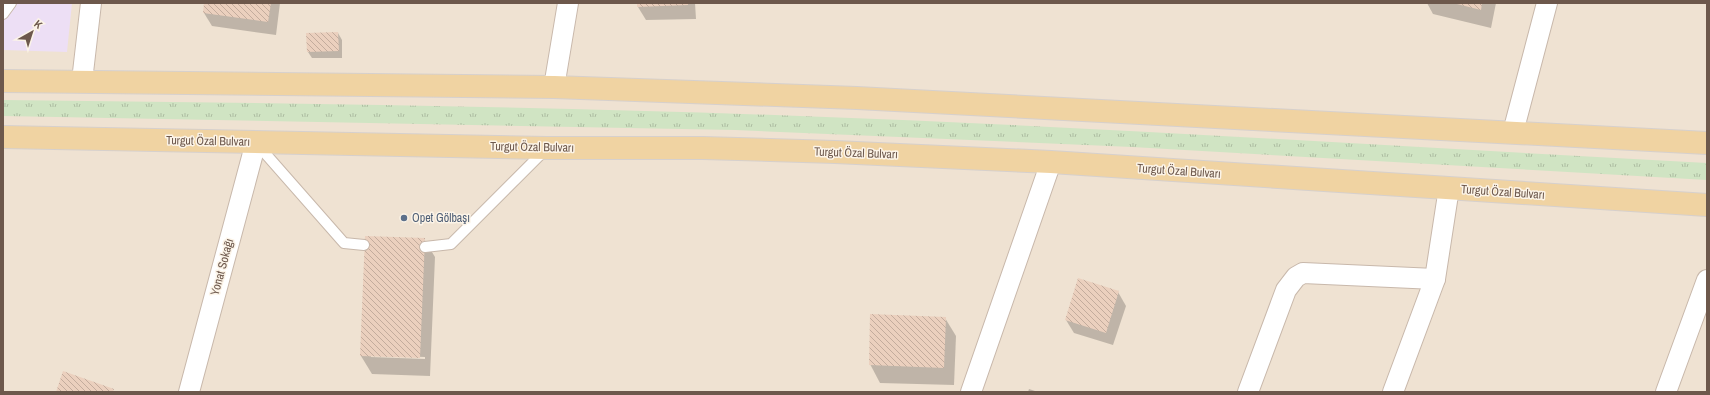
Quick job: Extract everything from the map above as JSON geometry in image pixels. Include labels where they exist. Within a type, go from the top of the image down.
[{"type":"main road","points":[[3,81],[554,87],[873,99],[1513,132],[1707,144]]},
{"type":"main road","name":"Turgut Özal Bulvarı","points":[[3,137],[547,148],[710,148],[835,152],[1051,162],[1707,205]]},
{"type":"street","points":[[82,81],[91,3]]},
{"type":"street","points":[[554,87],[568,3]]},
{"type":"street","points":[[1513,132],[1548,3]]},
{"type":"street","name":"Yonat Sokağı","points":[[189,392],[256,142]]},
{"type":"street","points":[[971,392],[1051,162]]},
{"type":"street","points":[[1393,392],[1435,279],[1449,188]]},
{"type":"street","points":[[1248,392],[1286,290],[1296,278],[1303,273],[1435,279]]},
{"type":"street","points":[[1666,392],[1707,280]]},
{"type":"lane","points":[[3,14],[10,3]]},
{"type":"lane","points":[[256,142],[344,242],[364,245]]},
{"type":"lane","points":[[425,247],[451,244],[547,148]]},
{"type":"shaded area","points":[[3,3],[1707,3],[1707,392],[3,392]]},
{"type":"shaded area","points":[[3,3],[72,3],[67,52],[3,50]]},
{"type":"green space","points":[[3,100],[501,107],[800,116],[1027,126],[1707,163],[1707,180],[1132,147],[735,130],[3,116]]},
{"type":"building","points":[[204,3],[271,3],[268,22],[203,13]]},
{"type":"building","points":[[637,3],[688,3],[688,5],[637,7]]},
{"type":"building","points":[[1453,3],[1482,3],[1481,10]]},
{"type":"building","points":[[338,32],[339,51],[307,52],[306,33]]},
{"type":"building","points":[[365,236],[425,238],[420,358],[360,356]]},
{"type":"building","points":[[1078,278],[1119,291],[1106,333],[1065,320]]},
{"type":"building","points":[[870,314],[946,317],[944,368],[869,365]]},
{"type":"building","points":[[63,371],[114,389],[113,392],[56,392]]},
{"type":"place","name":"Opet Gölbaşı","points":[[404,218]]}]
